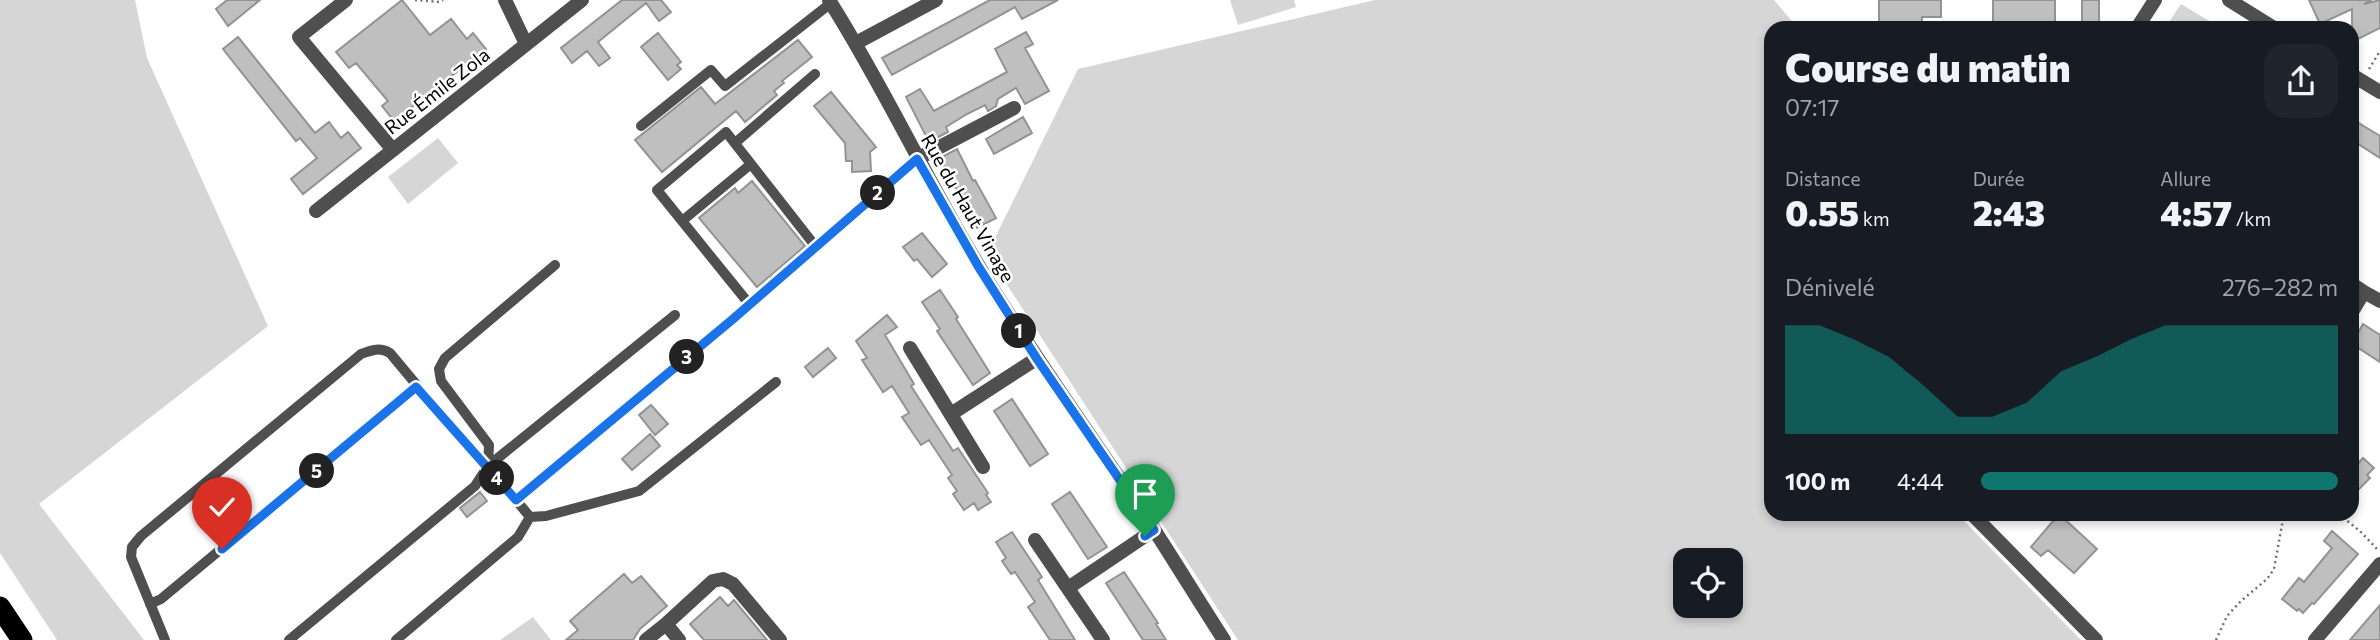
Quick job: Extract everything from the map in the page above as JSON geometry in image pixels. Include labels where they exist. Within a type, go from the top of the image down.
[{"type":"highway","points":[[0,607],[22,640]]},
{"type":"street","points":[[346,0],[299,37],[393,150]]},
{"type":"street","points":[[505,0],[526,44]]},
{"type":"street","name":"Rue Émile Zola","points":[[316,211],[582,0]]},
{"type":"street","points":[[856,43],[936,0]]},
{"type":"street","points":[[2142,21],[2155,0]]},
{"type":"street","points":[[2229,0],[2263,21]]},
{"type":"street","name":"Rue du Haut Vinage","points":[[830,2],[856,43],[917,159],[973,256],[1037,359],[1154,530],[1224,640]]},
{"type":"street","points":[[2359,79],[2380,92]]},
{"type":"street","points":[[917,159],[1014,108]]},
{"type":"street","points":[[2359,289],[2380,302]]},
{"type":"street","points":[[910,348],[983,467]]},
{"type":"street","points":[[951,414],[1037,359]]},
{"type":"street","points":[[1979,521],[2096,640]]},
{"type":"street","points":[[1068,588],[1154,530]]},
{"type":"street","points":[[1035,540],[1103,640]]},
{"type":"street","points":[[2315,640],[2380,564]]},
{"type":"street","points":[[646,640],[713,581],[723,579],[733,584],[780,640]]},
{"type":"street","points":[[666,624],[679,640]]},
{"type":"lane","points":[[641,126],[711,70],[725,86],[830,2]]},
{"type":"lane","points":[[734,143],[815,74]]},
{"type":"lane","points":[[750,304],[657,190],[726,132],[816,247]]},
{"type":"lane","points":[[516,500],[750,304],[917,159]]},
{"type":"lane","points":[[682,221],[751,164]]},
{"type":"lane","points":[[488,466],[489,445],[442,382],[439,369],[445,358],[555,265]]},
{"type":"lane","points":[[289,640],[475,485],[488,466],[675,315]]},
{"type":"lane","points":[[165,640],[131,557],[132,547],[141,536],[351,362],[373,349],[390,353],[416,387],[530,517]]},
{"type":"lane","points":[[530,517],[546,516],[639,491],[776,382]]},
{"type":"lane","points":[[150,604],[160,599],[416,387]]},
{"type":"lane","points":[[396,640],[518,537],[530,517]]},
{"type":"path","points":[[415,0],[443,0]]},
{"type":"path","points":[[2359,76],[2380,51]]},
{"type":"path","points":[[2216,640],[2234,608],[2267,579],[2274,569],[2283,521]]},
{"type":"path","points":[[2348,521],[2380,552]]},
{"type":"shaded area","points":[[0,0],[135,0],[147,58],[268,326],[39,504],[144,640],[57,640],[0,553]]},
{"type":"shaded area","points":[[1230,0],[1294,0],[1296,7],[1238,25]]},
{"type":"shaded area","points":[[1375,0],[1774,0],[1792,21],[1764,21],[1764,521],[1964,521],[2081,640],[1238,640],[987,254],[1078,69]]},
{"type":"shaded area","points":[[2181,4],[2209,21],[2170,21]]},
{"type":"shaded area","points":[[438,138],[458,163],[408,204],[388,177]]},
{"type":"shaded area","points":[[533,617],[551,640],[500,640]]},
{"type":"building","points":[[227,0],[260,0],[228,26],[216,9]]},
{"type":"building","points":[[402,0],[430,35],[451,19],[467,39],[473,33],[486,49],[394,121],[382,106],[388,101],[356,63],[349,68],[336,52]]},
{"type":"building","points":[[622,0],[661,0],[671,12],[659,21],[646,3],[598,42],[610,58],[599,66],[587,51],[572,63],[561,48]]},
{"type":"building","points":[[990,0],[1058,0],[1022,19],[1015,7],[892,75],[882,58]]},
{"type":"building","points":[[1879,0],[1941,0],[1941,17],[1922,17],[1922,21],[1879,21]]},
{"type":"building","points":[[1993,0],[2055,0],[2055,21],[1993,21]]},
{"type":"building","points":[[2082,0],[2099,0],[2099,21],[2082,21]]},
{"type":"building","points":[[2309,0],[2371,0],[2364,4],[2380,0],[2380,28],[2359,38],[2359,21],[2352,21],[2352,9],[2326,21],[2319,21]]},
{"type":"building","points":[[1026,32],[1033,44],[1025,48],[1049,91],[1025,104],[1016,88],[998,99],[996,106],[988,111],[985,105],[967,114],[946,127],[948,132],[929,142],[906,97],[920,89],[934,111],[1007,72],[995,49]]},
{"type":"building","points":[[658,33],[681,62],[677,65],[681,69],[668,80],[641,47]]},
{"type":"building","points":[[238,37],[315,133],[329,122],[341,138],[348,132],[361,148],[303,194],[291,179],[317,158],[300,138],[296,141],[223,49]]},
{"type":"building","points":[[798,40],[812,57],[782,81],[784,83],[774,91],[777,95],[745,122],[736,111],[662,172],[635,140],[701,87],[715,104]]},
{"type":"building","points":[[831,92],[876,147],[870,152],[871,171],[852,172],[852,161],[846,161],[845,143],[814,106]]},
{"type":"building","points":[[1023,117],[1032,133],[994,154],[986,139]]},
{"type":"building","points":[[2359,123],[2380,136],[2380,158],[2359,144]]},
{"type":"building","points":[[957,149],[996,218],[977,228],[940,158]]},
{"type":"building","points":[[752,181],[805,246],[757,287],[699,218],[735,188],[738,193]]},
{"type":"building","points":[[922,233],[947,264],[932,277],[903,247]]},
{"type":"building","points":[[940,290],[990,373],[973,385],[937,331],[940,329],[922,302]]},
{"type":"building","points":[[887,315],[897,327],[885,335],[914,384],[911,386],[953,451],[958,448],[988,493],[986,495],[991,502],[978,510],[974,503],[964,510],[953,494],[957,491],[948,478],[952,475],[929,440],[921,445],[902,417],[909,413],[892,386],[883,392],[862,360],[867,358],[856,341]]},
{"type":"building","points":[[2363,324],[2380,335],[2380,362],[2359,348],[2359,331]]},
{"type":"building","points":[[828,348],[836,358],[813,377],[805,367]]},
{"type":"building","points":[[1012,399],[1048,454],[1030,466],[994,411]]},
{"type":"building","points":[[651,405],[668,424],[655,435],[639,415]]},
{"type":"building","points":[[650,434],[660,446],[632,470],[622,459]]},
{"type":"building","points":[[2363,458],[2374,468],[2367,475],[2370,478],[2359,489],[2359,463]]},
{"type":"building","points":[[480,492],[487,501],[467,517],[460,508]]},
{"type":"building","points":[[1070,492],[1107,547],[1088,559],[1052,504]]},
{"type":"building","points":[[2053,521],[2067,521],[2097,549],[2074,573],[2048,550],[2041,556],[2031,547]]},
{"type":"building","points":[[2332,531],[2358,554],[2314,604],[2303,613],[2299,609],[2297,611],[2282,599],[2299,578],[2304,582],[2332,548],[2324,541]]},
{"type":"building","points":[[1012,532],[1042,577],[1038,580],[1075,640],[1050,640],[1028,607],[1035,602],[1015,572],[1011,574],[1002,561],[1006,558],[996,542]]},
{"type":"building","points":[[1124,572],[1158,623],[1156,624],[1166,640],[1143,640],[1106,583]]},
{"type":"building","points":[[624,574],[632,583],[641,576],[667,606],[640,629],[633,640],[566,640],[578,630],[570,621]]},
{"type":"building","points":[[720,597],[728,606],[734,600],[767,640],[704,640],[690,624]]},
{"type":"building","points":[[2380,605],[2380,640],[2350,640]]},
{"type":"route","points":[[222,549],[416,387],[516,500],[733,319],[917,159],[978,266],[1037,359],[1154,530],[1145,536]]}]
